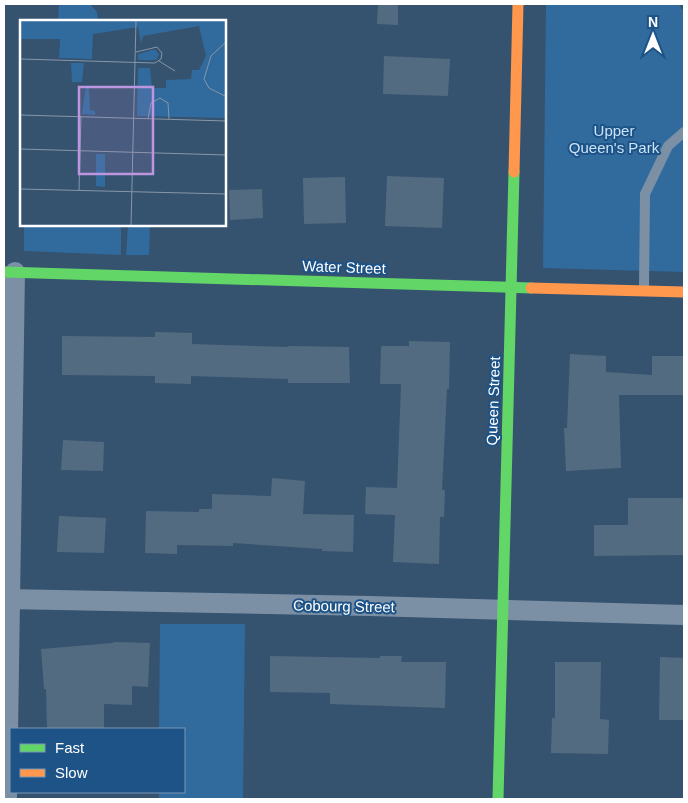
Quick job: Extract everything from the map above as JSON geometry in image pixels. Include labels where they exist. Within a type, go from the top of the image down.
[{"type":"street","name":"Queen Street","points":[[498,799],[518,4]]},
{"type":"street","name":"Water Street","points":[[9,272],[684,292]]},
{"type":"street","points":[[7,799],[9,272]]},
{"type":"street","name":"Cobourg Street","points":[[7,599],[684,615]]},
{"type":"lane","points":[[644,291],[645,194],[668,146],[684,132]]},
{"type":"green space","points":[[59,4],[90,4],[97,12],[98,20],[58,20]]},
{"type":"green space","name":"Upper Queen's Park","points":[[546,4],[680,4],[681,9],[684,10],[684,272],[543,268]]},
{"type":"green space","points":[[25,226],[121,226],[121,255],[24,251]]},
{"type":"green space","points":[[128,226],[150,226],[149,255],[126,255]]},
{"type":"green space","points":[[160,624],[245,624],[243,799],[159,799],[159,793],[185,793],[185,728],[159,728]]},
{"type":"building","points":[[378,4],[398,4],[398,25],[377,24]]},
{"type":"building","points":[[384,56],[450,59],[448,96],[383,94]]},
{"type":"building","points":[[387,176],[444,178],[442,228],[385,226]]},
{"type":"building","points":[[345,177],[346,223],[304,224],[303,178]]},
{"type":"building","points":[[262,189],[263,218],[230,220],[229,190]]},
{"type":"building","points":[[155,332],[192,333],[192,344],[349,347],[350,383],[288,383],[288,379],[191,376],[191,384],[155,383],[155,376],[62,375],[62,336],[155,337]]},
{"type":"building","points":[[409,341],[450,342],[449,389],[447,389],[442,490],[445,490],[444,517],[440,517],[439,564],[393,562],[395,515],[365,514],[366,487],[397,488],[401,384],[380,384],[381,346],[409,346]]},
{"type":"building","points":[[570,354],[606,356],[606,372],[652,375],[652,356],[684,356],[684,395],[619,395],[621,468],[566,471],[564,428],[567,428]]},
{"type":"building","points":[[63,440],[104,442],[103,471],[61,470]]},
{"type":"building","points":[[272,478],[305,481],[303,514],[354,515],[353,552],[233,543],[233,546],[177,545],[177,554],[145,553],[146,511],[199,512],[199,509],[212,509],[212,494],[271,496]]},
{"type":"building","points":[[628,498],[684,498],[684,555],[594,556],[594,525],[628,525]]},
{"type":"building","points":[[59,516],[106,518],[104,553],[57,552]]},
{"type":"building","points":[[113,643],[150,643],[148,687],[132,686],[132,705],[104,704],[104,728],[47,728],[46,689],[44,689],[41,649]]},
{"type":"building","points":[[270,656],[380,658],[380,656],[402,656],[401,662],[446,662],[445,708],[330,704],[330,693],[270,692]]},
{"type":"building","points":[[660,657],[684,658],[684,720],[659,720]]},
{"type":"building","points":[[555,662],[601,662],[600,719],[609,720],[608,754],[551,753],[552,718],[555,718]]},
{"type":"traffic: fast","points":[[498,799],[514,172]]},
{"type":"traffic: fast","points":[[4,272],[531,288]]},
{"type":"traffic: slow","points":[[514,172],[518,4]]},
{"type":"traffic: slow","points":[[531,288],[684,292]]}]
